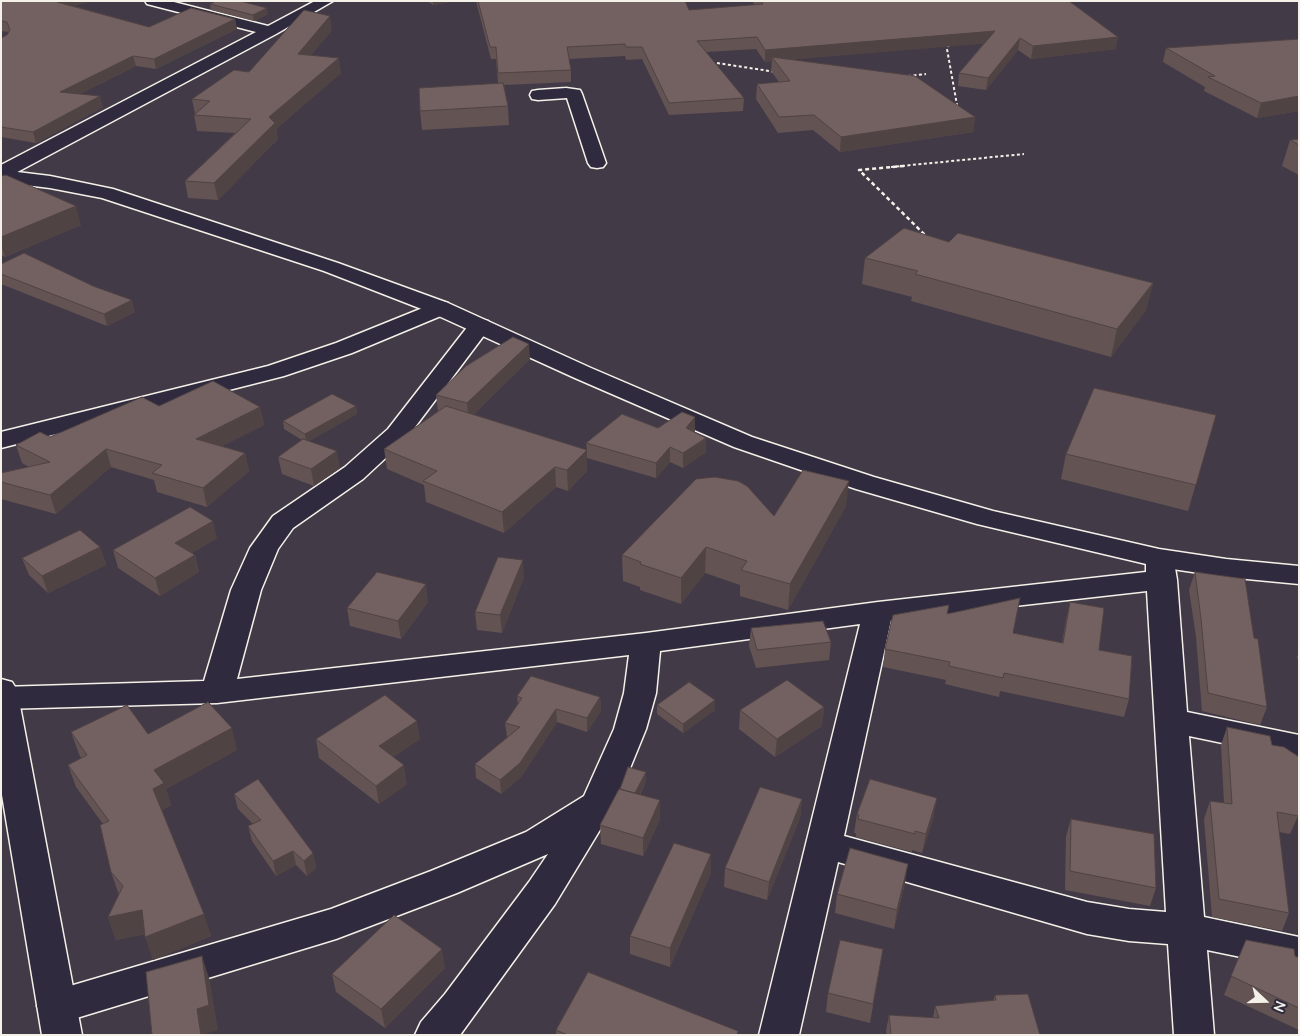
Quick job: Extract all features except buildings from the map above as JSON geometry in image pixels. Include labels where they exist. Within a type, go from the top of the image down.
[{"type":"street","points":[[152,1],[272,31]]},
{"type":"street","points":[[1,174],[326,1]]},
{"type":"street","points":[[538,95],[566,92],[574,94],[597,163]]},
{"type":"street","points":[[1,174],[106,193],[331,267],[440,308],[583,374],[753,445],[865,483],[1160,569]]},
{"type":"street","points":[[1,440],[276,371],[344,348],[440,308]]},
{"type":"street","points":[[217,692],[246,590],[264,548],[283,522],[354,473],[397,434],[480,326]]},
{"type":"street","points":[[598,805],[539,842],[444,882],[336,923],[59,1021],[2,696],[217,692],[646,643],[878,612],[1160,569],[1226,568],[1299,575]]},
{"type":"street","points":[[1160,569],[1194,1035]]},
{"type":"street","points":[[779,1035],[878,612]]},
{"type":"street","points":[[435,1035],[459,1006],[542,893],[598,805],[630,729],[640,693],[646,643]]},
{"type":"street","points":[[1172,720],[1299,748]]},
{"type":"street","points":[[823,844],[1010,898],[1087,918],[1129,925],[1186,929],[1299,953]]},
{"type":"path","points":[[956,42],[948,44],[947,49],[957,105]]},
{"type":"path","points":[[717,63],[775,72]]},
{"type":"path","points":[[907,76],[926,74]]},
{"type":"path","points":[[932,242],[859,170],[1024,154]]}]
